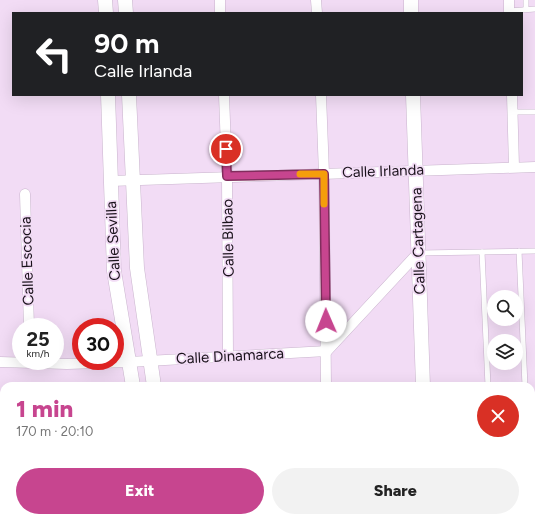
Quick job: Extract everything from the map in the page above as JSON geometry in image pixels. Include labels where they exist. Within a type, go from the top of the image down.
[{"type":"main road","points":[[105,0],[106,12]]},
{"type":"main road","points":[[125,0],[126,12]]},
{"type":"main road","points":[[411,0],[411,12]]},
{"type":"main road","name":"Calle Sevilla","points":[[108,96],[114,272],[132,382]]},
{"type":"main road","name":"Calle Sevilla","points":[[128,96],[137,268],[153,382]]},
{"type":"main road","name":"Calle Cartagena","points":[[413,96],[423,382]]},
{"type":"street","points":[[220,0],[220,12]]},
{"type":"street","points":[[316,0],[317,12]]},
{"type":"street","points":[[509,0],[509,12]]},
{"type":"street","name":"Calle Bilbao","points":[[224,96],[227,176],[228,357]]},
{"type":"street","points":[[321,96],[324,174],[327,351],[326,382]]},
{"type":"street","points":[[512,96],[514,167]]},
{"type":"street","name":"Calle Irlanda","points":[[110,180],[324,174],[415,169],[535,167]]},
{"type":"street","name":"Calle Escocia","points":[[25,194],[29,318]]},
{"type":"street","points":[[327,351],[418,253]]},
{"type":"street","name":"Calle Dinamarca","points":[[64,362],[129,362],[327,351]]},
{"type":"street","name":"Calle Dinamarca","points":[[0,362],[12,362]]},
{"type":"lane","points":[[526,0],[526,9]]},
{"type":"lane","points":[[509,12],[535,9]]},
{"type":"lane","points":[[512,112],[535,112]]},
{"type":"lane","points":[[519,251],[525,382]]},
{"type":"lane","points":[[418,253],[535,251]]},
{"type":"lane","points":[[482,252],[488,382]]},
{"type":"slow traffic","points":[[300,174],[324,174],[324,204]]},
{"type":"route","points":[[226,149],[227,176],[324,174],[326,321]]}]
